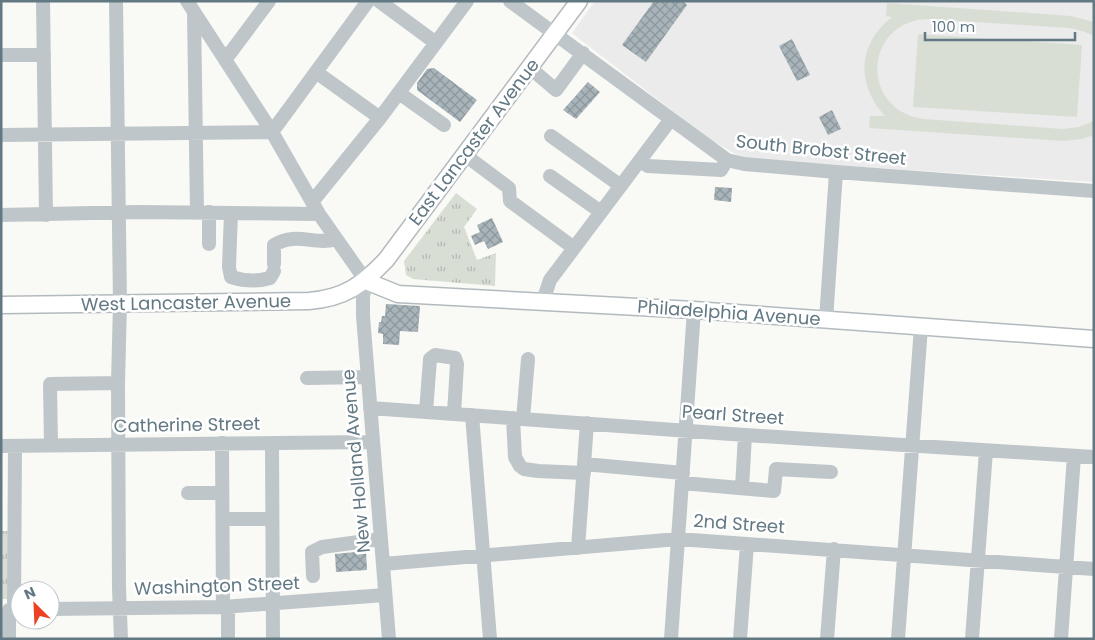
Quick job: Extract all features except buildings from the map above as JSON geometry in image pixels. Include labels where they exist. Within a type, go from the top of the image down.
[{"type":"main road","name":"East Lancaster Avenue","points":[[366,281],[386,260],[580,1]]},
{"type":"main road","name":"Philadelphia Avenue","points":[[366,281],[398,294],[694,310],[1094,339]]},
{"type":"main road","name":"West Lancaster Avenue","points":[[1,305],[320,300],[350,290],[366,281]]},
{"type":"street","points":[[43,1],[46,215]]},
{"type":"street","points":[[116,1],[120,303],[118,444],[121,639]]},
{"type":"street","points":[[225,60],[269,1]]},
{"type":"street","points":[[272,132],[368,1]]},
{"type":"street","points":[[379,1],[436,43]]},
{"type":"street","points":[[316,208],[467,1]]},
{"type":"street","name":"South Brobst Street","points":[[510,1],[727,160],[744,164],[836,172],[1094,191]]},
{"type":"street","points":[[191,6],[272,132],[316,208],[366,281]]},
{"type":"street","points":[[191,6],[196,133],[203,212],[209,244]]},
{"type":"street","points":[[529,68],[556,90],[582,53]]},
{"type":"street","points":[[1,55],[44,55]]},
{"type":"street","points":[[316,72],[380,118]]},
{"type":"street","points":[[399,93],[444,125]]},
{"type":"street","points":[[542,301],[550,280],[671,119]]},
{"type":"street","points":[[1,135],[272,132]]},
{"type":"street","points":[[551,136],[621,186]]},
{"type":"street","points":[[465,154],[508,188],[510,201],[574,248]]},
{"type":"street","points":[[640,161],[648,166],[721,170],[727,160]]},
{"type":"street","points":[[826,320],[836,172]]},
{"type":"street","points":[[550,176],[601,212]]},
{"type":"street","points":[[1,215],[231,213],[316,208]]},
{"type":"street","points":[[231,213],[228,267],[232,276],[240,280],[261,281],[273,271]]},
{"type":"street","points":[[267,302],[267,285],[273,271],[274,245],[283,239],[306,239],[328,242],[336,239]]},
{"type":"street","name":"New Holland Avenue","points":[[366,281],[363,310],[389,639]]},
{"type":"street","points":[[671,639],[694,310]]},
{"type":"street","points":[[898,639],[921,327]]},
{"type":"street","points":[[426,412],[430,359],[434,355],[452,356],[455,358],[456,364],[454,414]]},
{"type":"street","points":[[528,359],[518,418],[515,457],[524,469],[538,471],[584,469],[682,478],[742,488],[774,491],[776,469],[831,472]]},
{"type":"street","points":[[307,378],[368,377]]},
{"type":"street","points":[[51,445],[50,384],[118,383]]},
{"type":"street","name":"Pearl Street","points":[[370,408],[745,435],[1094,457]]},
{"type":"street","points":[[472,415],[490,639]]},
{"type":"street","points":[[578,548],[587,423]]},
{"type":"street","points":[[742,488],[745,435]]},
{"type":"street","name":"Catherine Street","points":[[8,446],[373,442]]},
{"type":"street","points":[[222,443],[225,607],[228,639]]},
{"type":"street","points":[[272,443],[273,639]]},
{"type":"street","points":[[8,446],[10,580]]},
{"type":"street","points":[[972,639],[986,451]]},
{"type":"street","points":[[1061,639],[1074,456]]},
{"type":"street","points":[[188,493],[222,493]]},
{"type":"street","points":[[223,520],[272,519]]},
{"type":"street","points":[[313,576],[312,552],[315,550],[322,547],[381,539]]},
{"type":"street","name":"2nd Street","points":[[383,564],[678,539],[1094,569]]},
{"type":"street","points":[[740,639],[747,544]]},
{"type":"street","points":[[827,639],[834,549]]},
{"type":"street","name":"Washington Street","points":[[60,609],[225,607],[385,595]]},
{"type":"street","points":[[9,639],[10,624]]},
{"type":"shaded area","points":[[595,1],[1094,1],[1094,182],[753,160],[738,155],[710,140],[572,33]]},
{"type":"green space","points":[[887,3],[1071,16],[1094,22],[1094,36],[1070,28],[930,19],[908,23],[892,33],[882,48],[878,66],[879,83],[888,100],[903,112],[924,119],[1063,129],[1079,127],[1094,121],[1094,135],[1082,139],[1063,141],[869,128],[870,116],[885,116],[869,91],[864,65],[872,40],[880,28],[892,17],[886,16]]},
{"type":"green space","points":[[918,34],[1082,45],[1077,117],[913,107]]},
{"type":"green space","points":[[456,193],[477,209],[464,227],[477,260],[496,253],[495,286],[413,279],[406,275],[404,261]]},
{"type":"green space","points":[[1,531],[9,531],[10,599],[1,599]]}]
